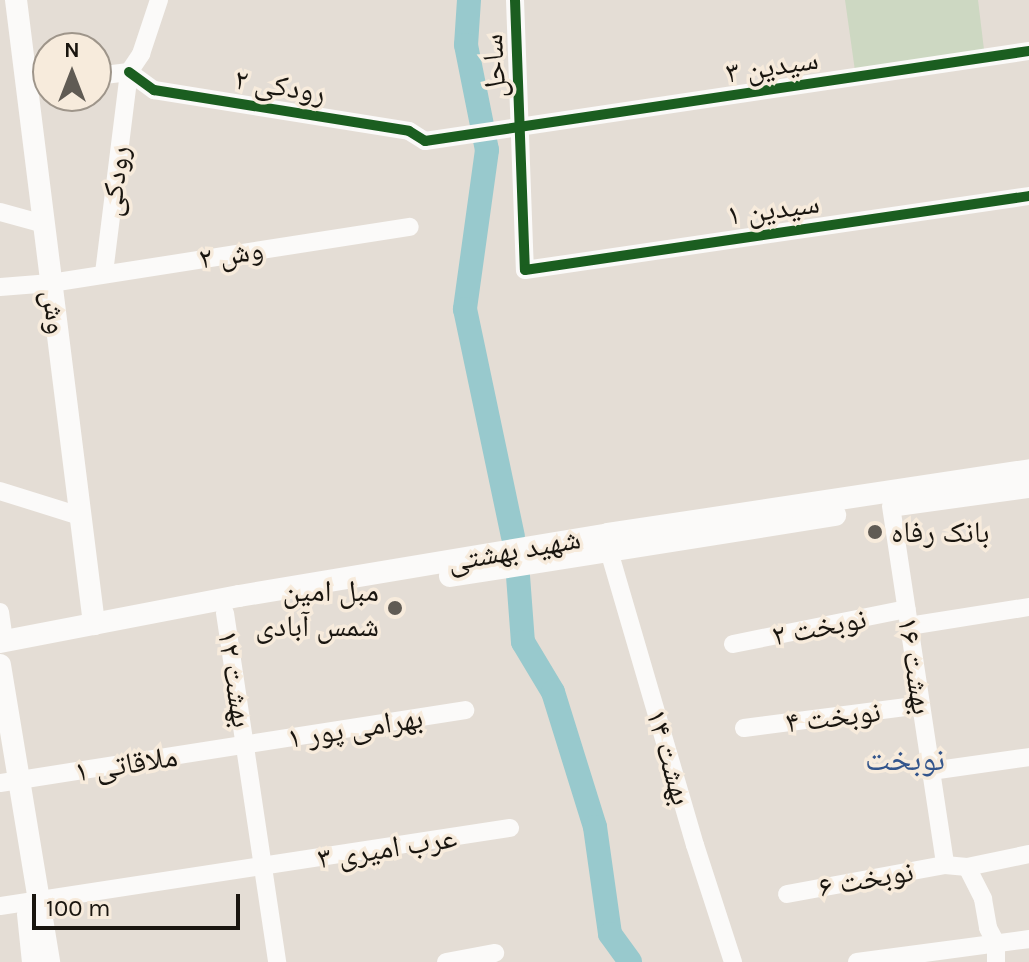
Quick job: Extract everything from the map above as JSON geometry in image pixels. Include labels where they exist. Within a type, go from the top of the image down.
[{"type":"main road","name":"وش","points":[[11,7],[32,68]]},
{"type":"main road","name":"وش","points":[[38,112],[44,224],[94,624]]},
{"type":"main road","name":"شهید بهشتی","points":[[1,646],[94,624],[577,539],[1029,470]]},
{"type":"main road","name":"شهید بهشتی","points":[[1,646],[1029,487]]},
{"type":"main road","points":[[0,665],[9,781]]},
{"type":"main road","points":[[0,739],[49,962]]},
{"type":"main road","points":[[33,962],[34,901]]},
{"type":"street","name":"رودکی","points":[[104,273],[129,72],[141,54],[159,0]]},
{"type":"street","name":"ساحل","points":[[515,0],[525,270]]},
{"type":"street","name":"سیدین ۳","points":[[425,141],[1029,51]]},
{"type":"street","points":[[112,74],[129,72]]},
{"type":"street","name":"رودکی ۲","points":[[129,72],[154,90],[409,131],[425,141]]},
{"type":"street","name":"سیدین ۱","points":[[525,270],[1029,196]]},
{"type":"street","points":[[0,212],[44,224]]},
{"type":"street","name":"وش ۲","points":[[0,287],[51,283],[410,227]]},
{"type":"street","points":[[0,491],[80,516]]},
{"type":"street","name":"۱۶ بهشت","points":[[891,506],[945,865]]},
{"type":"street","name":"بهشت ۱۴","points":[[609,551],[695,845],[733,962]]},
{"type":"street","name":"۲ نوبخت","points":[[733,644],[907,618],[1029,607]]},
{"type":"street","points":[[0,612],[1,646]]},
{"type":"street","name":"۱۲ بهشت","points":[[225,613],[277,962]]},
{"type":"street","name":"۴ نوبخت","points":[[744,728],[921,705]]},
{"type":"street","name":"۱ بهرامی پور","points":[[245,746],[465,710]]},
{"type":"street","name":"ملاقاتی ۱","points":[[9,781],[245,746]]},
{"type":"street","points":[[931,771],[1029,757]]},
{"type":"street","name":"۳ عرب امیری","points":[[0,906],[510,828]]},
{"type":"street","points":[[945,865],[967,867],[1029,854]]},
{"type":"street","name":"نوبخت ۶","points":[[787,894],[945,865]]},
{"type":"street","points":[[967,867],[983,899],[996,953]]},
{"type":"street","points":[[868,961],[996,953],[1029,939]]},
{"type":"street","points":[[446,962],[495,953]]},
{"type":"green space","points":[[845,0],[978,0],[985,58],[856,78]]},
{"type":"waterway","points":[[469,0],[466,45],[487,150],[465,309],[513,536]]},
{"type":"waterway","points":[[518,576],[523,642],[553,692],[595,827],[610,934],[630,962]]},
{"type":"cycle path","points":[[515,0],[525,270],[1029,196]]},
{"type":"cycle path","points":[[129,72],[154,90],[409,131],[425,141],[1029,51]]},
{"type":"place","name":"بانک رفاه","points":[[875,532]]},
{"type":"place","name":"مبل امین شمس آبادی","points":[[395,608]]},
{"type":"district","name":"نوبخت","points":[[905,760]]}]
